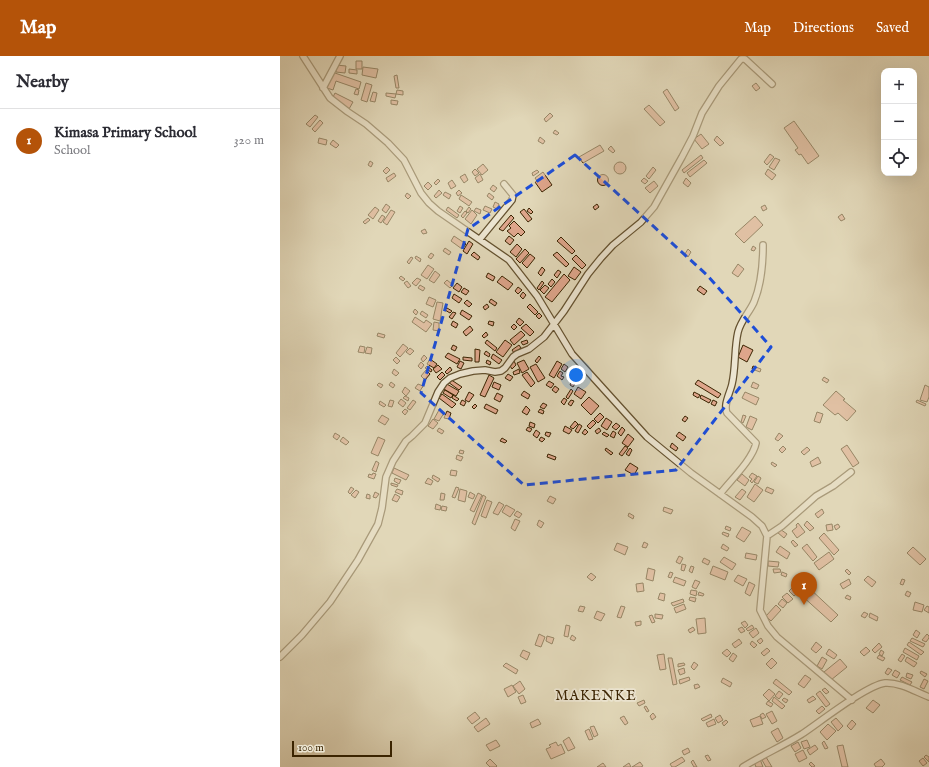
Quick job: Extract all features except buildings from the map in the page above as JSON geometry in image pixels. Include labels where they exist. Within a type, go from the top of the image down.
[{"type":"street","points":[[303,56],[330,98],[366,124],[388,143],[404,160],[421,193],[429,203],[438,211],[509,260],[537,296],[572,354],[647,437],[691,473],[752,517],[762,526],[767,536],[760,610],[763,618],[776,637],[852,700]]},
{"type":"street","points":[[323,88],[340,56]]},
{"type":"street","points":[[280,657],[302,635],[330,602],[358,560],[378,524],[382,508],[386,477],[393,461],[406,441],[425,423],[438,392],[444,383],[450,378],[473,371],[485,370],[495,372],[501,370],[513,357],[529,349],[544,337],[601,258],[641,222],[654,207],[682,157],[705,108],[719,86],[741,59],[745,59],[772,84]]},
{"type":"street","points":[[480,239],[512,200],[513,195],[504,184]]},
{"type":"street","points":[[720,494],[751,456],[756,443],[727,413],[725,410],[725,405],[730,395],[733,381],[738,334],[742,322],[757,295],[763,258],[763,245]]},
{"type":"street","points":[[767,536],[782,526],[816,496],[833,486],[851,472]]},
{"type":"street","points":[[743,767],[800,735],[852,700],[876,686],[886,683],[894,684],[929,697]]},
{"type":"highlighted area","points":[[575,155],[707,275],[771,347],[676,470],[524,485],[421,393],[468,229]]},
{"type":"place","name":"Kimasa Primary School","points":[[804,605]]},
{"type":"district","name":"MAKENKE","points":[[596,695]]}]
